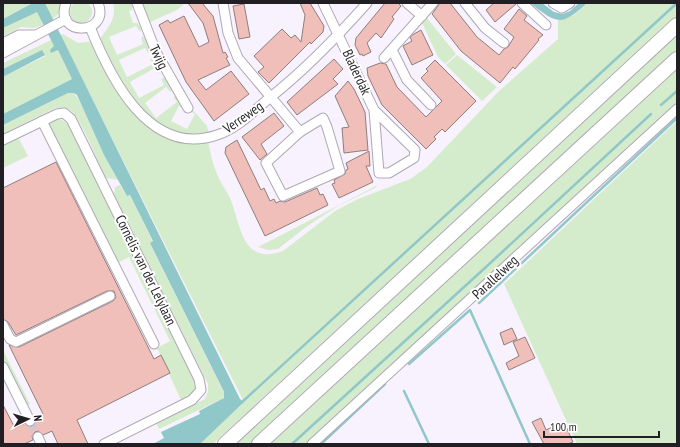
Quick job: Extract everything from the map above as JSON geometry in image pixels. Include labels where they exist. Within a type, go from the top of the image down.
[{"type":"highway","points":[[225,444],[677,25]]},
{"type":"highway","points":[[259,444],[677,58]]},
{"type":"street","points":[[66,3],[64,10],[66,19],[76,28],[90,27],[99,16],[98,3]]},
{"type":"street","name":"Twijg","points":[[137,3],[156,52],[188,108]]},
{"type":"street","points":[[223,3],[232,47],[243,66],[300,132]]},
{"type":"street","name":"Bladerdak","points":[[323,3],[374,110],[379,172],[389,172],[410,162],[414,158],[415,150],[374,110]]},
{"type":"street","name":"Verreweg","points":[[90,27],[108,66],[131,105],[156,128],[167,133],[193,138],[209,137],[219,135],[248,116],[296,77],[339,34],[367,3]]},
{"type":"street","points":[[406,3],[422,16]]},
{"type":"street","points":[[384,58],[433,3]]},
{"type":"street","points":[[465,3],[485,28],[504,43]]},
{"type":"street","points":[[522,3],[546,25]]},
{"type":"street","points":[[555,5],[562,8],[570,3]]},
{"type":"street","points":[[3,53],[23,44],[34,35],[66,19]]},
{"type":"street","points":[[3,43],[19,35],[34,35]]},
{"type":"street","points":[[392,50],[406,80],[431,105]]},
{"type":"street","name":"Parallelweg","points":[[312,444],[677,109]]},
{"type":"street","name":"Cornelis van der Lelylaan","points":[[3,140],[57,114],[64,113],[71,119],[199,379],[201,390],[192,400],[104,444]]},
{"type":"street","points":[[323,118],[340,171],[283,196],[266,163],[300,132],[323,118]]},
{"type":"street","points":[[42,121],[154,344]]},
{"type":"street","points":[[3,325],[10,339],[16,342],[110,296]]},
{"type":"street","points":[[3,367],[30,421]]},
{"type":"shaded area","points":[[81,1],[89,4],[92,12],[89,20],[81,23],[73,20],[70,12],[73,4]]},
{"type":"shaded area","points":[[3,3],[33,3],[33,4],[3,19]]},
{"type":"shaded area","points":[[33,3],[45,3],[240,399],[244,402],[200,444],[153,444],[164,438],[161,432],[200,414],[199,411],[224,398],[224,392],[150,243],[153,241],[130,195],[127,196],[104,155],[77,95],[74,93],[68,93],[3,125],[3,114],[72,79],[58,50],[51,53],[50,50],[54,46],[37,12],[3,28],[3,19]]},
{"type":"shaded area","points":[[45,3],[62,3],[58,14],[54,18],[52,19]]},
{"type":"shaded area","points":[[113,3],[133,3],[132,10],[129,11],[133,23],[137,23],[142,28],[140,32],[136,26],[109,37],[117,55],[143,44],[141,38],[143,36],[145,37],[151,51],[148,53],[145,48],[119,60],[127,77],[153,64],[150,59],[154,57],[161,70],[158,74],[155,68],[130,82],[139,98],[164,85],[161,79],[165,77],[172,91],[170,92],[166,87],[145,103],[156,118],[177,102],[173,97],[177,96],[184,108],[179,106],[171,121],[187,129],[195,114],[190,111],[191,108],[207,126],[209,134],[187,134],[169,129],[153,120],[140,107],[128,91],[100,39],[109,27],[113,18]]},
{"type":"shaded area","points":[[141,3],[185,3],[177,10],[148,23]]},
{"type":"shaded area","points":[[530,3],[542,3],[554,12],[563,14],[570,11],[579,3],[587,3],[571,16],[559,20],[553,19]]},
{"type":"shaded area","points":[[587,3],[677,3],[677,16],[213,444],[200,444],[244,402],[60,35],[63,34],[78,43],[93,41],[116,89],[123,100],[141,120],[151,128],[201,142],[208,141],[215,168],[230,198],[245,240],[251,248],[259,253],[269,254],[283,251],[335,211],[358,199],[410,179],[426,168],[499,91],[558,39],[558,20],[574,15]]},
{"type":"shaded area","points":[[37,11],[43,25],[34,28],[21,27],[3,36],[3,28]]},
{"type":"shaded area","points":[[427,18],[456,54],[445,64],[438,57],[422,23]]},
{"type":"shaded area","points":[[677,33],[677,51],[252,444],[233,444]]},
{"type":"shaded area","points":[[51,40],[55,47],[51,53],[58,50],[72,79],[3,114],[3,77],[45,56],[42,50],[3,69],[3,63]]},
{"type":"shaded area","points":[[42,50],[45,55],[3,77],[3,69]]},
{"type":"shaded area","points":[[457,55],[497,87],[482,101],[446,65]]},
{"type":"shaded area","points":[[677,69],[677,104],[306,444],[270,444]]},
{"type":"shaded area","points":[[68,93],[74,93],[79,100],[104,155],[118,180],[105,178],[84,131],[74,115],[68,109],[55,108],[3,134],[3,125]]},
{"type":"shaded area","points":[[54,119],[59,119],[68,123],[196,382],[194,394],[181,400],[157,348],[170,341],[129,257],[117,263],[47,122]]},
{"type":"shaded area","points":[[677,121],[677,444],[577,444],[504,284]]},
{"type":"shaded area","points":[[18,137],[28,156],[3,168],[3,145]]},
{"type":"shaded area","points":[[120,185],[127,196],[130,195],[153,242],[150,243],[225,395],[222,399],[159,429],[156,423],[205,399],[208,392],[208,384],[114,196],[115,187]]},
{"type":"shaded area","points":[[376,186],[377,187],[338,206],[306,227],[278,249],[268,250],[258,247]]},
{"type":"shaded area","points":[[3,350],[30,404],[26,406],[3,359]]},
{"type":"building","points":[[188,3],[202,3],[213,16],[223,53],[225,52],[228,57],[226,58],[230,65],[198,80],[206,90],[231,71],[249,94],[214,121],[186,82],[159,25],[168,20],[170,23],[184,16],[199,47],[209,42],[203,23]]},
{"type":"building","points":[[300,3],[310,3],[324,26],[323,32],[311,44],[310,42],[269,83],[258,72],[264,67],[254,56],[282,29],[291,38],[295,35],[301,42],[305,15]]},
{"type":"building","points":[[385,3],[398,3],[401,6],[392,17],[394,19],[381,38],[376,33],[367,43],[371,52],[363,56],[362,54],[360,55],[355,45],[356,38]]},
{"type":"building","points":[[440,3],[450,3],[477,37],[499,55],[508,47],[514,37],[504,29],[519,9],[527,16],[524,20],[543,35],[538,39],[539,40],[515,69],[513,67],[500,83],[461,51],[432,14]]},
{"type":"building","points":[[494,3],[516,4],[495,22],[486,10]]},
{"type":"building","points":[[244,4],[250,37],[239,39],[233,6]]},
{"type":"building","points":[[421,30],[433,55],[412,65],[403,46],[412,41],[410,37]]},
{"type":"building","points":[[334,59],[343,69],[333,79],[338,84],[297,115],[287,102]]},
{"type":"building","points":[[435,60],[476,101],[445,132],[442,129],[434,137],[436,139],[426,149],[382,105],[368,76],[367,68],[380,63],[386,64],[397,87],[426,117],[442,101],[421,78],[428,71],[426,69]]},
{"type":"building","points":[[348,81],[354,89],[365,112],[368,150],[344,153],[342,128],[349,127],[335,96]]},
{"type":"building","points":[[274,113],[284,126],[261,144],[267,154],[260,160],[242,137]]},
{"type":"building","points":[[237,140],[261,190],[264,188],[270,201],[274,199],[276,203],[280,201],[285,202],[317,188],[320,195],[323,194],[328,205],[265,236],[225,153],[226,147]]},
{"type":"building","points":[[369,151],[370,166],[366,166],[373,182],[339,198],[332,184],[335,183],[334,180],[345,174],[346,170],[348,169],[346,163]]},
{"type":"building","points":[[56,162],[154,359],[161,355],[170,373],[77,420],[88,444],[58,444],[52,431],[43,435],[39,431],[35,432],[32,436],[33,440],[24,444],[3,444],[3,405],[15,428],[25,423],[29,427],[33,426],[36,422],[35,418],[43,414],[9,345],[19,347],[113,301],[116,297],[114,291],[107,291],[16,335],[8,322],[3,319],[3,188]]},
{"type":"building","points":[[512,328],[517,339],[504,345],[500,333]]},
{"type":"building","points":[[525,337],[535,358],[509,370],[506,363],[519,356],[513,342]]},
{"type":"building","points":[[541,418],[546,430],[564,422],[573,442],[568,444],[544,444],[532,422]]},
{"type":"waterway","points":[[241,403],[677,3]]},
{"type":"waterway","points":[[661,105],[677,91]]},
{"type":"waterway","points":[[292,444],[651,114]]},
{"type":"waterway","points":[[479,303],[677,118]]},
{"type":"waterway","points":[[409,364],[470,310],[530,444]]},
{"type":"waterway","points":[[321,444],[385,384]]},
{"type":"waterway","points":[[404,391],[429,444]]},
{"type":"tunnel","points":[[30,421],[38,437]]}]
